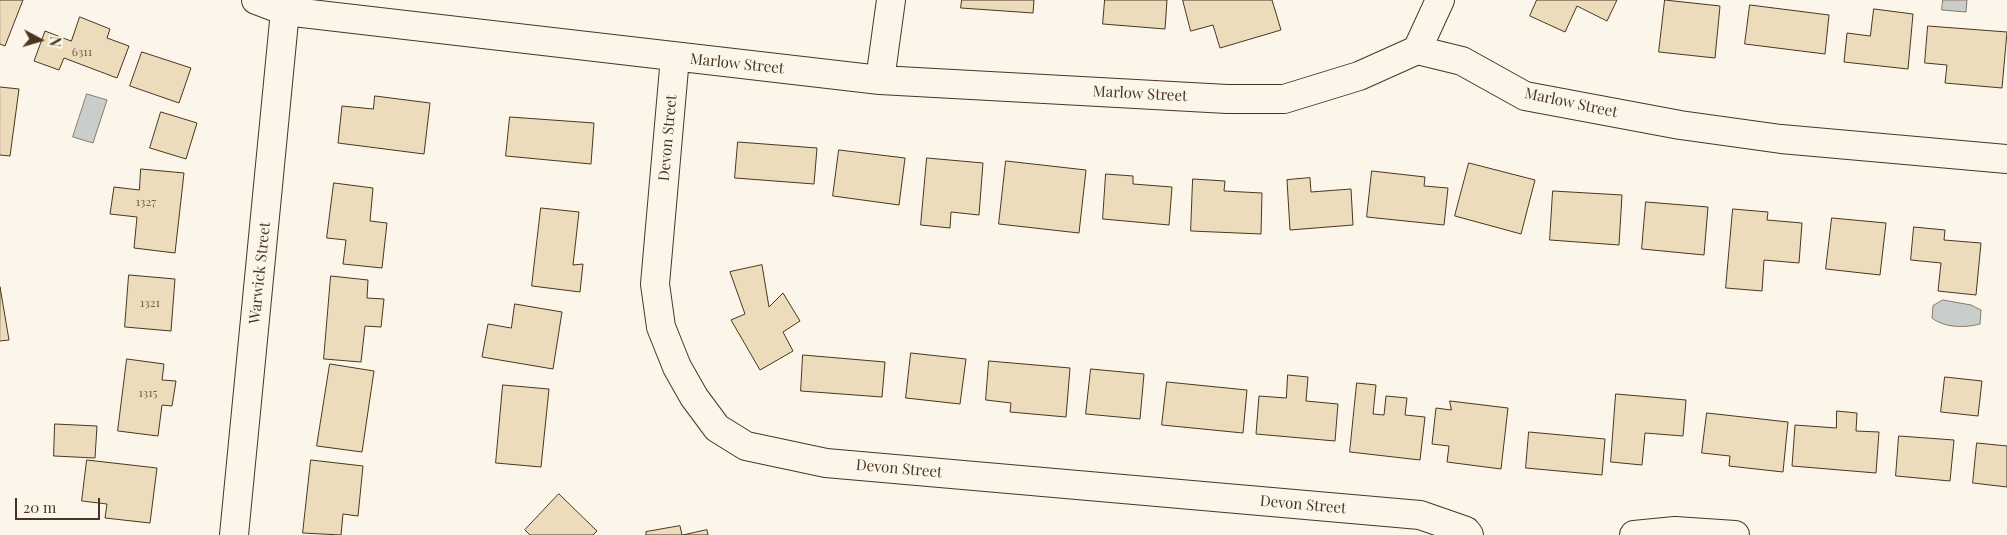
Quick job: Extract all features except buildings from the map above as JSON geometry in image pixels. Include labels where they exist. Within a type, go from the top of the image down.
[{"type":"street","name":"Marlow Street","points":[[256,0],[285,11],[880,80],[1227,99],[1284,99],[1359,76],[1417,50],[1462,61],[1525,96],[1680,125],[1781,139],[2007,160]]},
{"type":"street","points":[[880,80],[891,0]]},
{"type":"street","points":[[1417,50],[1440,0]]},
{"type":"street","name":"Warwick Street","points":[[234,535],[285,11]]},
{"type":"street","name":"Devon Street","points":[[676,57],[655,284],[661,327],[676,367],[694,397],[718,428],[746,446],[826,463],[1420,515],[1466,531],[1470,535]]},
{"type":"street","points":[[1634,535],[1675,530],[1735,535]]},
{"type":"shaded area","points":[[1943,0],[1967,0],[1966,12],[1942,10]]},
{"type":"shaded area","points":[[87,94],[107,100],[93,143],[73,137]]},
{"type":"shaded area","points":[[1943,300],[1971,305],[1981,310],[1980,324],[1955,326],[1943,324],[1932,318],[1933,306]]}]
